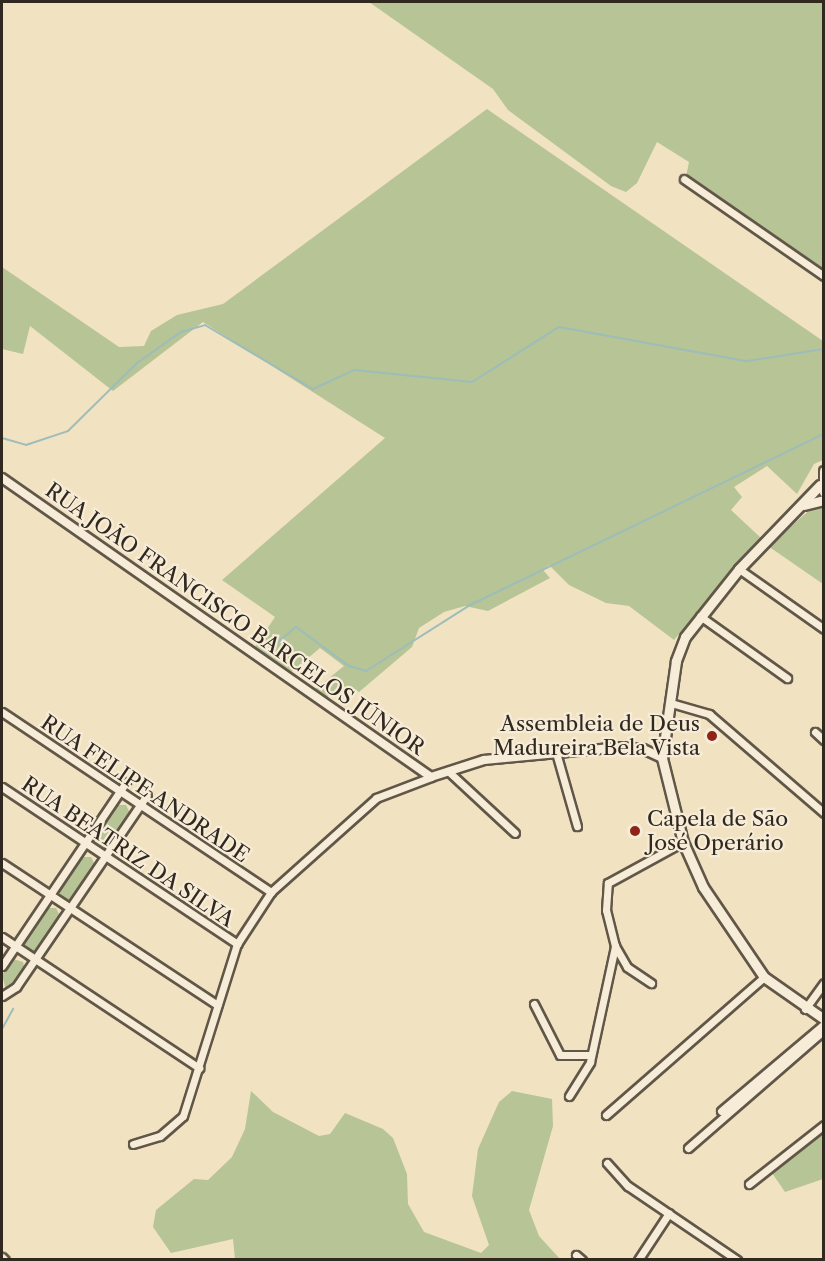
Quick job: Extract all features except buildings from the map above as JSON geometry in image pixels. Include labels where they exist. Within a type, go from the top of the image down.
[{"type":"main road","points":[[824,471],[822,489],[739,569],[700,616],[678,653],[662,758],[683,842],[703,887],[764,977],[806,1009],[824,1019]]},
{"type":"main road","points":[[804,505],[824,500]]},
{"type":"street","points":[[684,179],[824,276]]},
{"type":"street","name":"RUA JOÃO FRANCISCO BARCELOS JÚNIOR","points":[[2,478],[431,777],[484,760],[557,756],[630,746],[662,758]]},
{"type":"street","points":[[739,569],[824,629]]},
{"type":"street","points":[[700,616],[786,678]]},
{"type":"street","points":[[671,703],[709,714],[824,813]]},
{"type":"street","name":"RUA FELIPE ANDRADE","points":[[2,712],[271,892]]},
{"type":"street","points":[[815,732],[824,740]]},
{"type":"street","points":[[557,756],[577,826]]},
{"type":"street","points":[[448,771],[515,833]]},
{"type":"street","points":[[133,1144],[160,1136],[183,1116],[200,1068],[237,944],[271,892],[376,798],[431,777]]},
{"type":"street","points":[[2,966],[126,782]]},
{"type":"street","name":"RUA BEATRIZ DA SILVA","points":[[2,787],[237,944]]},
{"type":"street","points":[[2,996],[16,987],[147,795]]},
{"type":"street","points":[[651,983],[627,968],[615,946],[606,909],[608,883],[683,842]]},
{"type":"street","points":[[2,862],[217,1005]]},
{"type":"street","points":[[2,937],[200,1068]]},
{"type":"street","points":[[569,1096],[591,1055],[615,946]]},
{"type":"street","points":[[606,1115],[764,977]]},
{"type":"street","points":[[806,1009],[824,983]]},
{"type":"street","points":[[534,1004],[560,1055],[591,1055]]},
{"type":"street","points":[[721,1111],[824,1024]]},
{"type":"street","points":[[688,1149],[824,1030]]},
{"type":"street","points":[[750,1184],[824,1125]]},
{"type":"street","points":[[607,1163],[628,1186],[738,1260]]},
{"type":"street","points":[[638,1260],[669,1213]]},
{"type":"street","points":[[576,1255],[582,1260]]},
{"type":"green space","points":[[369,2],[823,2],[823,273],[686,177],[689,162],[657,142],[637,183],[626,192],[611,186],[508,110],[493,89]]},
{"type":"green space","points":[[487,109],[823,341],[823,460],[814,464],[797,494],[767,466],[734,487],[742,497],[731,510],[761,538],[674,640],[629,606],[606,603],[569,585],[549,565],[543,570],[550,578],[488,611],[465,606],[444,612],[419,628],[412,647],[359,692],[341,686],[325,699],[313,691],[344,666],[320,648],[289,674],[253,650],[275,617],[222,580],[385,438],[203,322],[113,391],[30,326],[23,354],[2,349],[2,267],[119,347],[144,346],[151,331],[177,315],[223,304]]},
{"type":"green space","points":[[812,508],[823,508],[823,584],[768,546]]},
{"type":"green space","points":[[116,805],[126,805],[130,813],[108,847],[100,849],[94,840]]},
{"type":"green space","points":[[81,857],[91,857],[95,865],[72,899],[64,901],[59,891]]},
{"type":"green space","points":[[46,908],[56,908],[60,916],[37,951],[30,952],[24,943]]},
{"type":"green space","points":[[13,959],[23,962],[25,969],[6,990],[2,975]]},
{"type":"green space","points":[[251,1091],[273,1112],[319,1136],[330,1134],[345,1113],[383,1129],[393,1138],[407,1174],[408,1204],[424,1232],[481,1253],[489,1245],[472,1196],[478,1149],[499,1102],[512,1091],[552,1099],[553,1126],[529,1210],[539,1236],[560,1259],[235,1259],[233,1239],[171,1253],[153,1227],[156,1210],[194,1179],[208,1180],[232,1157],[245,1129]]},
{"type":"green space","points":[[823,1129],[823,1179],[785,1192],[770,1170]]},
{"type":"waterway","points":[[2,438],[26,445],[68,431],[137,363],[181,332],[205,325],[313,389],[354,370],[472,382],[559,327],[747,361],[824,349]]},
{"type":"waterway","points":[[262,655],[296,627],[349,666],[366,671],[470,605],[824,434]]},
{"type":"waterway","points":[[2,1029],[13,1009]]},
{"type":"place","name":"Assembleia de Deus Madureira Bela Vista","points":[[712,736]]},
{"type":"place","name":"Capela de São José Operário","points":[[635,831]]}]
